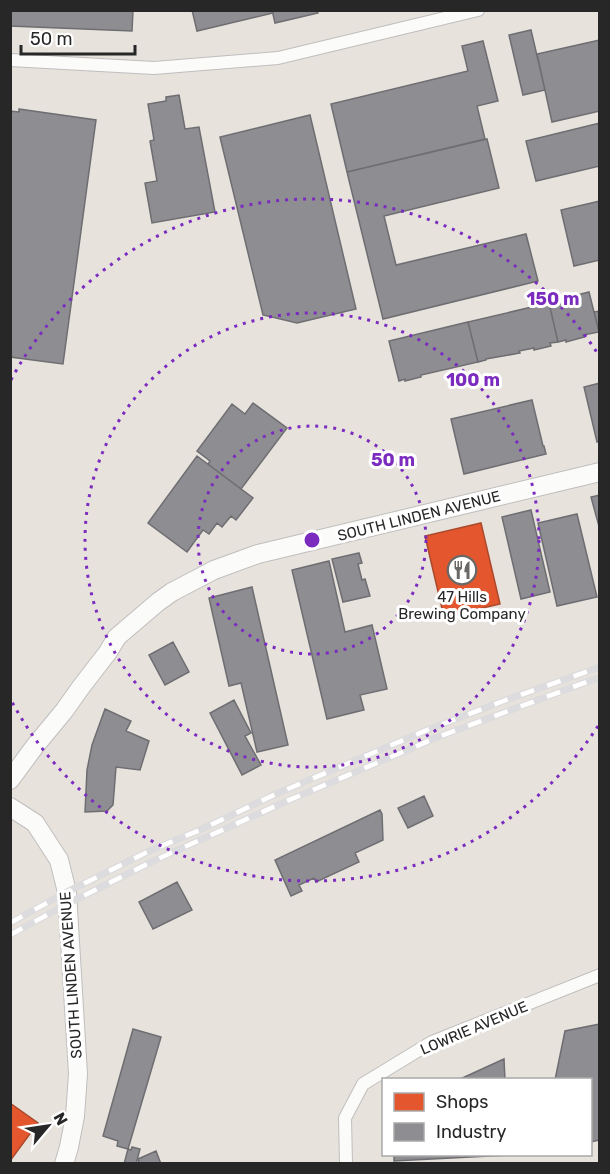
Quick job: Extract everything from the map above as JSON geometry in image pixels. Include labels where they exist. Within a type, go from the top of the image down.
[{"type":"street","points":[[10,60],[154,68],[278,58],[478,10]]},
{"type":"street","name":"SOUTH LINDEN AVENUE","points":[[10,780],[64,711],[117,637],[158,602],[214,570],[258,554],[600,472]]},
{"type":"street","name":"SOUTH LINDEN AVENUE","points":[[10,807],[35,823],[59,860],[67,892],[78,1074],[75,1116],[64,1164]]},
{"type":"street","name":"LOWRIE AVENUE","points":[[346,1164],[345,1118],[363,1084],[432,1042],[600,975]]},
{"type":"building: Shops","name":"47 Hills Brewing Company","points":[[481,523],[500,604],[444,617],[425,536]]},
{"type":"building: Shops","points":[[10,1103],[38,1123],[10,1161]]},
{"type":"building: Industry","points":[[10,10],[133,10],[132,31],[10,26]]},
{"type":"building: Industry","points":[[192,10],[272,10],[273,13],[197,31]]},
{"type":"building: Industry","points":[[272,10],[317,10],[318,13],[275,23]]},
{"type":"building: Industry","points":[[531,30],[545,90],[523,95],[509,35]]},
{"type":"building: Industry","points":[[600,40],[600,111],[552,122],[537,54]]},
{"type":"building: Industry","points":[[483,41],[498,101],[477,106],[485,139],[347,172],[331,104],[468,71],[462,46]]},
{"type":"building: Industry","points":[[179,95],[185,129],[199,127],[215,212],[152,223],[145,183],[157,181],[150,141],[154,140],[148,104],[166,101],[166,97]]},
{"type":"building: Industry","points":[[19,109],[96,120],[63,364],[10,357],[10,111],[19,112]]},
{"type":"building: Industry","points":[[310,115],[356,309],[297,323],[263,315],[220,137]]},
{"type":"building: Industry","points":[[600,123],[600,166],[536,181],[526,141]]},
{"type":"building: Industry","points":[[487,139],[499,188],[384,216],[396,265],[526,234],[538,281],[383,319],[347,172]]},
{"type":"building: Industry","points":[[600,201],[600,260],[574,266],[561,210]]},
{"type":"building: Industry","points":[[589,292],[599,332],[566,342],[566,340],[558,342],[549,303],[562,299],[563,306],[571,304],[569,297]]},
{"type":"building: Industry","points":[[549,303],[558,342],[550,343],[551,346],[519,351],[520,353],[478,362],[468,322]]},
{"type":"building: Industry","points":[[600,311],[600,335],[594,312]]},
{"type":"building: Industry","points":[[468,322],[478,362],[399,381],[389,341]]},
{"type":"building: Industry","points":[[600,383],[600,441],[597,442],[584,387]]},
{"type":"building: Industry","points":[[532,400],[546,454],[464,474],[451,419]]},
{"type":"building: Industry","points":[[253,403],[287,428],[241,489],[208,464],[210,461],[197,451],[232,404],[245,414]]},
{"type":"building: Industry","points":[[197,456],[253,498],[236,520],[231,516],[222,527],[217,523],[209,534],[203,530],[187,552],[148,523]]},
{"type":"building: Industry","points":[[600,495],[600,530],[591,497]]},
{"type":"building: Industry","points":[[531,510],[550,592],[521,599],[502,517]]},
{"type":"building: Industry","points":[[577,514],[597,597],[557,606],[538,523]]},
{"type":"building: Industry","points":[[359,553],[362,563],[358,564],[362,580],[365,579],[370,596],[343,602],[332,559]]},
{"type":"building: Industry","points":[[329,561],[345,632],[372,625],[387,689],[360,695],[364,710],[327,719],[292,570]]},
{"type":"building: Industry","points":[[252,587],[288,745],[257,752],[241,683],[229,686],[209,598]]},
{"type":"building: Industry","points":[[173,642],[189,672],[165,685],[149,655]]},
{"type":"building: Industry","points":[[234,700],[251,733],[245,736],[261,765],[242,775],[210,713]]},
{"type":"building: Industry","points":[[105,709],[131,721],[126,731],[149,741],[140,770],[116,767],[113,805],[107,811],[85,812],[87,770],[92,745]]},
{"type":"building: Industry","points":[[424,796],[433,816],[408,828],[398,808]]},
{"type":"building: Industry","points":[[380,810],[383,840],[355,853],[359,862],[316,882],[314,878],[299,885],[302,891],[291,896],[275,860]]},
{"type":"building: Industry","points":[[177,882],[192,910],[153,929],[139,902]]},
{"type":"building: Industry","points":[[600,1024],[600,1140],[592,1142],[592,1078],[555,1078],[565,1031]]},
{"type":"building: Industry","points":[[133,1029],[161,1037],[128,1149],[117,1146],[118,1141],[103,1136]]},
{"type":"building: Industry","points":[[504,1059],[505,1078],[462,1078]]},
{"type":"building: Industry","points":[[132,1147],[140,1149],[136,1164],[124,1164],[128,1149],[131,1150]]},
{"type":"building: Industry","points":[[156,1151],[161,1164],[137,1164],[138,1159]]},
{"type":"building: Industry","points":[[394,1156],[490,1156],[394,1161]]},
{"type":"railway","points":[[10,923],[147,852],[276,794],[427,730],[600,667]]},
{"type":"railway","points":[[10,935],[151,862],[287,801],[438,737],[600,677]]},
{"type":"place","name":"47 Hills Brewing Company","points":[[462,570]]}]
